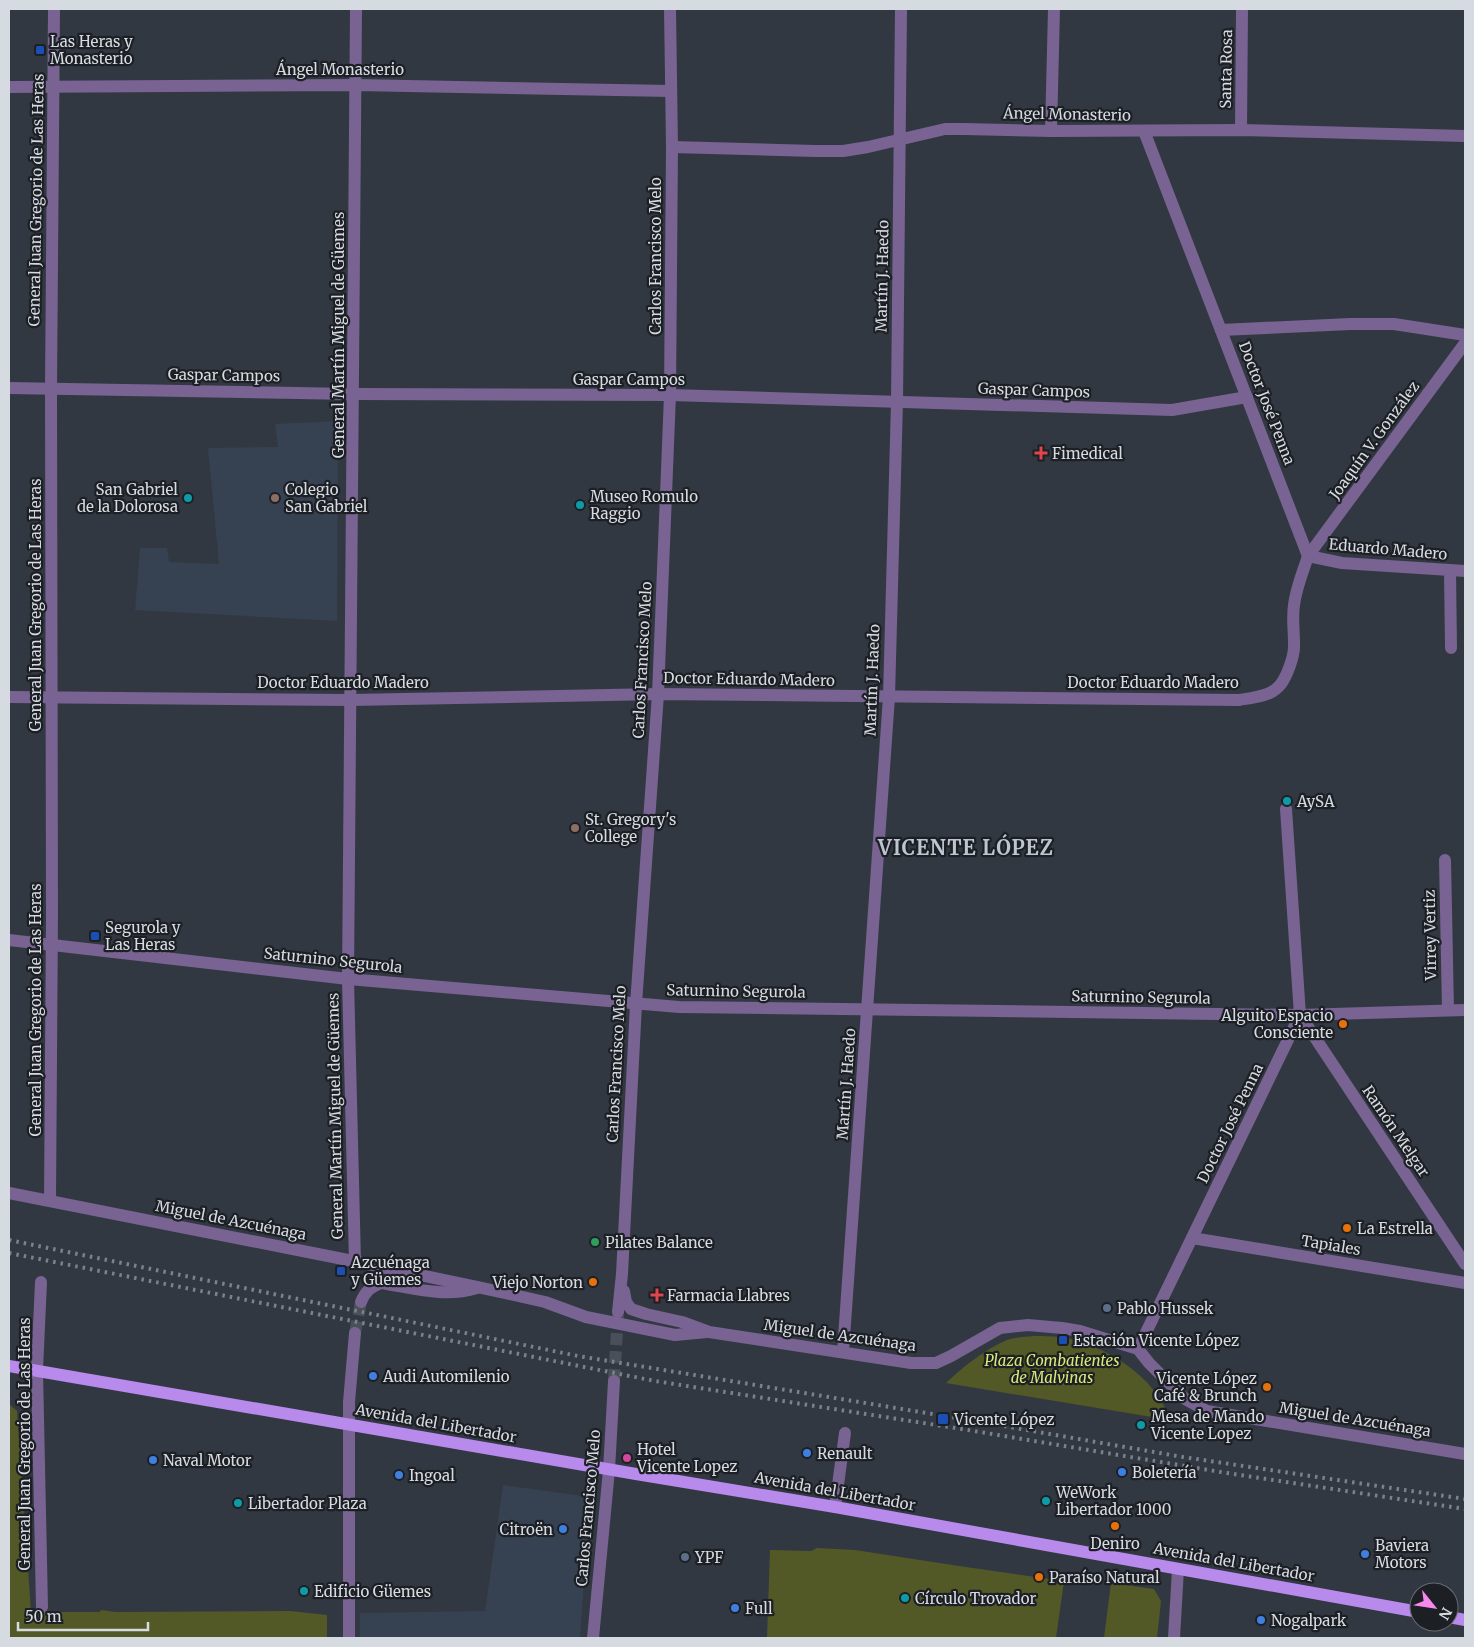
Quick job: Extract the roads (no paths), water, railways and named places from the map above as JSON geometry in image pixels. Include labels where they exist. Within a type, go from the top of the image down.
[{"type":"main road","name":"Avenida del Libertador","points":[[9,1366],[609,1470],[835,1507],[1409,1610]]},
{"type":"street","name":"General Juan Gregorio de Las Heras","points":[[50,1201],[51,388],[54,9]]},
{"type":"street","name":"General Martín Miguel de Güemes","points":[[355,1262],[348,979],[356,9]]},
{"type":"street","name":"Carlos Francisco Melo","points":[[618,1312],[622,1274],[636,1004],[658,694],[670,394],[672,147],[670,9]]},
{"type":"street","name":"Martín J. Haedo","points":[[843,1352],[889,697],[897,402],[901,9]]},
{"type":"street","points":[[1051,131],[1054,9]]},
{"type":"street","name":"Santa Rosa","points":[[1241,130],[1242,9]]},
{"type":"street","name":"Ángel Monasterio","points":[[9,87],[356,84],[671,91]]},
{"type":"street","name":"Ángel Monasterio","points":[[672,147],[834,151],[868,147],[945,129],[1051,131],[1241,130],[1465,136]]},
{"type":"street","name":"Doctor José Penna","points":[[1144,131],[1308,556]]},
{"type":"street","points":[[1221,330],[1350,324],[1394,324],[1465,335]]},
{"type":"street","name":"Joaquín V. González","points":[[1308,556],[1465,343]]},
{"type":"street","name":"Gaspar Campos","points":[[9,388],[353,394],[670,394],[1172,410],[1247,397]]},
{"type":"street","name":"Eduardo Madero","points":[[1308,556],[1342,563],[1465,571]]},
{"type":"street","name":"Doctor Eduardo Madero","points":[[9,697],[351,700],[658,694],[1239,700],[1258,697],[1276,689],[1285,677],[1292,660],[1294,645],[1292,626],[1294,604],[1308,556]]},
{"type":"street","points":[[1450,571],[1451,648]]},
{"type":"street","name":"Doctor José Penna","points":[[1138,1349],[1300,1015],[1286,809]]},
{"type":"street","name":"Virrey Vertiz","points":[[1445,860],[1448,1010]]},
{"type":"street","name":"Saturnino Segurola","points":[[9,940],[348,979],[679,1007],[1300,1015],[1465,1010]]},
{"type":"street","name":"Ramón Melgar","points":[[1300,1015],[1465,1264]]},
{"type":"street","name":"Miguel de Azcuénaga","points":[[9,1194],[478,1287],[545,1302],[586,1317],[675,1335],[709,1332]]},
{"type":"street","name":"Tapiales","points":[[1192,1238],[1465,1283]]},
{"type":"street","name":"Miguel de Azcuénaga","points":[[622,1274],[626,1302],[631,1309],[646,1314],[682,1322],[709,1332],[911,1363],[936,1363],[1000,1328],[1028,1325],[1062,1328],[1138,1349],[1149,1363],[1185,1399],[1208,1412],[1465,1454]]},
{"type":"street","name":"General Juan Gregorio de Las Heras","points":[[40,1282],[37,1370],[42,1607]]},
{"type":"street","points":[[360,1302],[373,1285],[381,1283],[438,1292],[461,1293],[478,1287]]},
{"type":"street","points":[[349,1638],[350,1390],[355,1334]]},
{"type":"street","name":"Carlos Francisco Melo","points":[[593,1638],[609,1470],[614,1381]]},
{"type":"street","points":[[835,1507],[844,1433]]},
{"type":"street","points":[[1174,1638],[1178,1569]]},
{"type":"tunnel","points":[[355,1333],[361,1302]]},
{"type":"tunnel","points":[[614,1381],[618,1314]]},
{"type":"railway","points":[[9,1240],[578,1356],[1183,1457],[1465,1499]]},
{"type":"railway","points":[[9,1253],[655,1381],[1227,1473],[1465,1509]]},
{"type":"place","name":"Las Heras y Monasterio","points":[[40,50]]},
{"type":"place","name":"Fimedical","points":[[1041,453]]},
{"type":"place","name":"San Gabriel de la Dolorosa","points":[[188,498]]},
{"type":"place","name":"Colegio San Gabriel","points":[[275,498]]},
{"type":"place","name":"Museo Romulo Raggio","points":[[580,505]]},
{"type":"place","name":"AySA","points":[[1287,801]]},
{"type":"place","name":"St. Gregory's College","points":[[575,828]]},
{"type":"place","name":"Segurola y Las Heras","points":[[95,936]]},
{"type":"place","name":"Alguito Espacio Consciente","points":[[1343,1024]]},
{"type":"place","name":"La Estrella","points":[[1347,1228]]},
{"type":"place","name":"Pilates Balance","points":[[595,1242]]},
{"type":"place","name":"Azcuénaga y Güemes","points":[[341,1271]]},
{"type":"place","name":"Viejo Norton","points":[[593,1282]]},
{"type":"place","name":"Farmacia Llabres","points":[[657,1295]]},
{"type":"place","name":"Pablo Hussek","points":[[1107,1308]]},
{"type":"place","name":"Estación Vicente López","points":[[1063,1340]]},
{"type":"place","name":"Audi Automilenio","points":[[373,1376]]},
{"type":"place","name":"Vicente López Café & Brunch","points":[[1267,1387]]},
{"type":"place","name":"Vicente López","points":[[943,1419]]},
{"type":"place","name":"Mesa de Mando Vicente Lopez","points":[[1141,1425]]},
{"type":"place","name":"Renault","points":[[807,1453]]},
{"type":"place","name":"Hotel Vicente Lopez","points":[[627,1458]]},
{"type":"place","name":"Naval Motor","points":[[153,1460]]},
{"type":"place","name":"Boletería","points":[[1122,1472]]},
{"type":"place","name":"Ingoal","points":[[399,1475]]},
{"type":"place","name":"WeWork Libertador 1000","points":[[1046,1501]]},
{"type":"place","name":"Libertador Plaza","points":[[238,1503]]},
{"type":"place","name":"Deniro","points":[[1115,1526]]},
{"type":"place","name":"Citroën","points":[[563,1529]]},
{"type":"place","name":"Baviera Motors","points":[[1365,1554]]},
{"type":"place","name":"YPF","points":[[685,1557]]},
{"type":"place","name":"Paraíso Natural","points":[[1039,1577]]},
{"type":"place","name":"Edificio Güemes","points":[[304,1591]]},
{"type":"place","name":"Círculo Trovador","points":[[905,1598]]},
{"type":"place","name":"Full","points":[[735,1608]]},
{"type":"place","name":"Nogalpark","points":[[1261,1620]]},
{"type":"district","name":"VICENTE LÓPEZ","points":[[966,847]]},
{"type":"park label","name":"Plaza Combatientes de Malvinas","points":[[1052,1368]]}]
